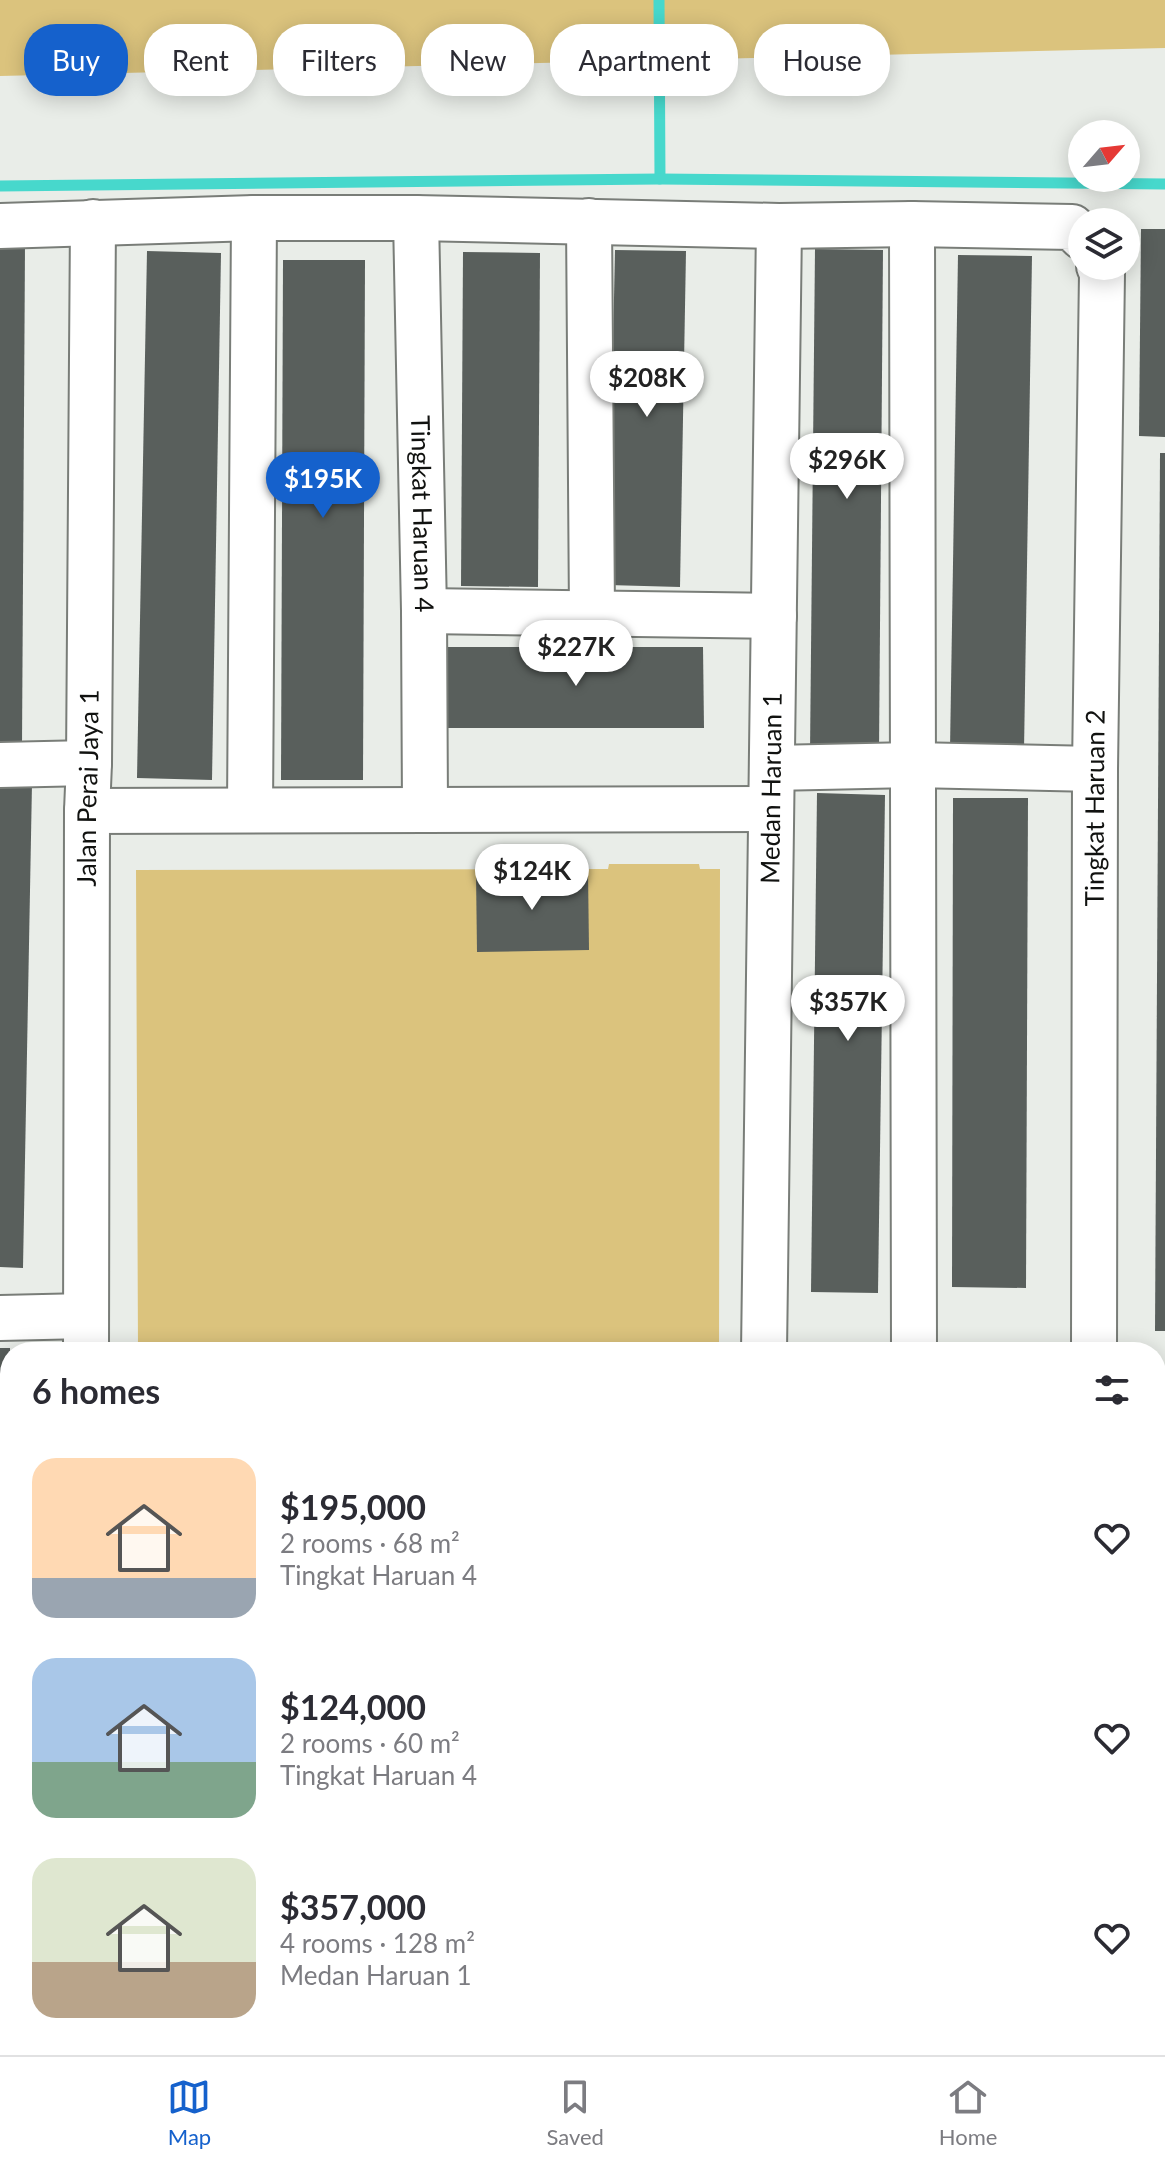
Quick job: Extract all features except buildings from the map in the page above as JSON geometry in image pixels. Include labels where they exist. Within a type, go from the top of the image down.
[{"type":"street","points":[[250,810],[254,218]]},
{"type":"street","points":[[0,226],[254,218],[416,218],[779,226],[912,224],[1068,227]]},
{"type":"street","name":"Tingkat Haruan 4","points":[[416,218],[425,810]]},
{"type":"street","points":[[589,221],[592,613]]},
{"type":"street","name":"Jalan Perai Jaya 1","points":[[86,1334],[93,222]]},
{"type":"street","points":[[912,224],[914,1342]]},
{"type":"street","name":"Medan Haruan 1","points":[[764,1342],[779,226]]},
{"type":"street","name":"Tingkat Haruan 2","points":[[1094,1342],[1095,769],[1102,280]]},
{"type":"street","points":[[424,611],[774,616]]},
{"type":"street","points":[[0,765],[89,763]]},
{"type":"street","points":[[87,811],[425,810],[772,788],[913,765],[1095,769]]},
{"type":"street","points":[[0,1318],[86,1334]]},
{"type":"shaded area","points":[[0,0],[1165,0],[1165,48],[890,55],[890,24],[754,24],[754,58],[738,58],[738,24],[550,24],[550,63],[534,63],[534,24],[421,24],[421,66],[405,66],[405,24],[273,24],[273,69],[257,70],[257,24],[144,24],[144,73],[128,73],[128,24],[24,24],[24,75],[0,76]]},
{"type":"shaded area","points":[[609,864],[699,864],[700,869],[720,869],[719,1342],[138,1342],[136,870],[608,869]]},
{"type":"waterway","points":[[659,0],[660,179]]},
{"type":"waterway","points":[[0,186],[660,179],[1165,184]]}]
